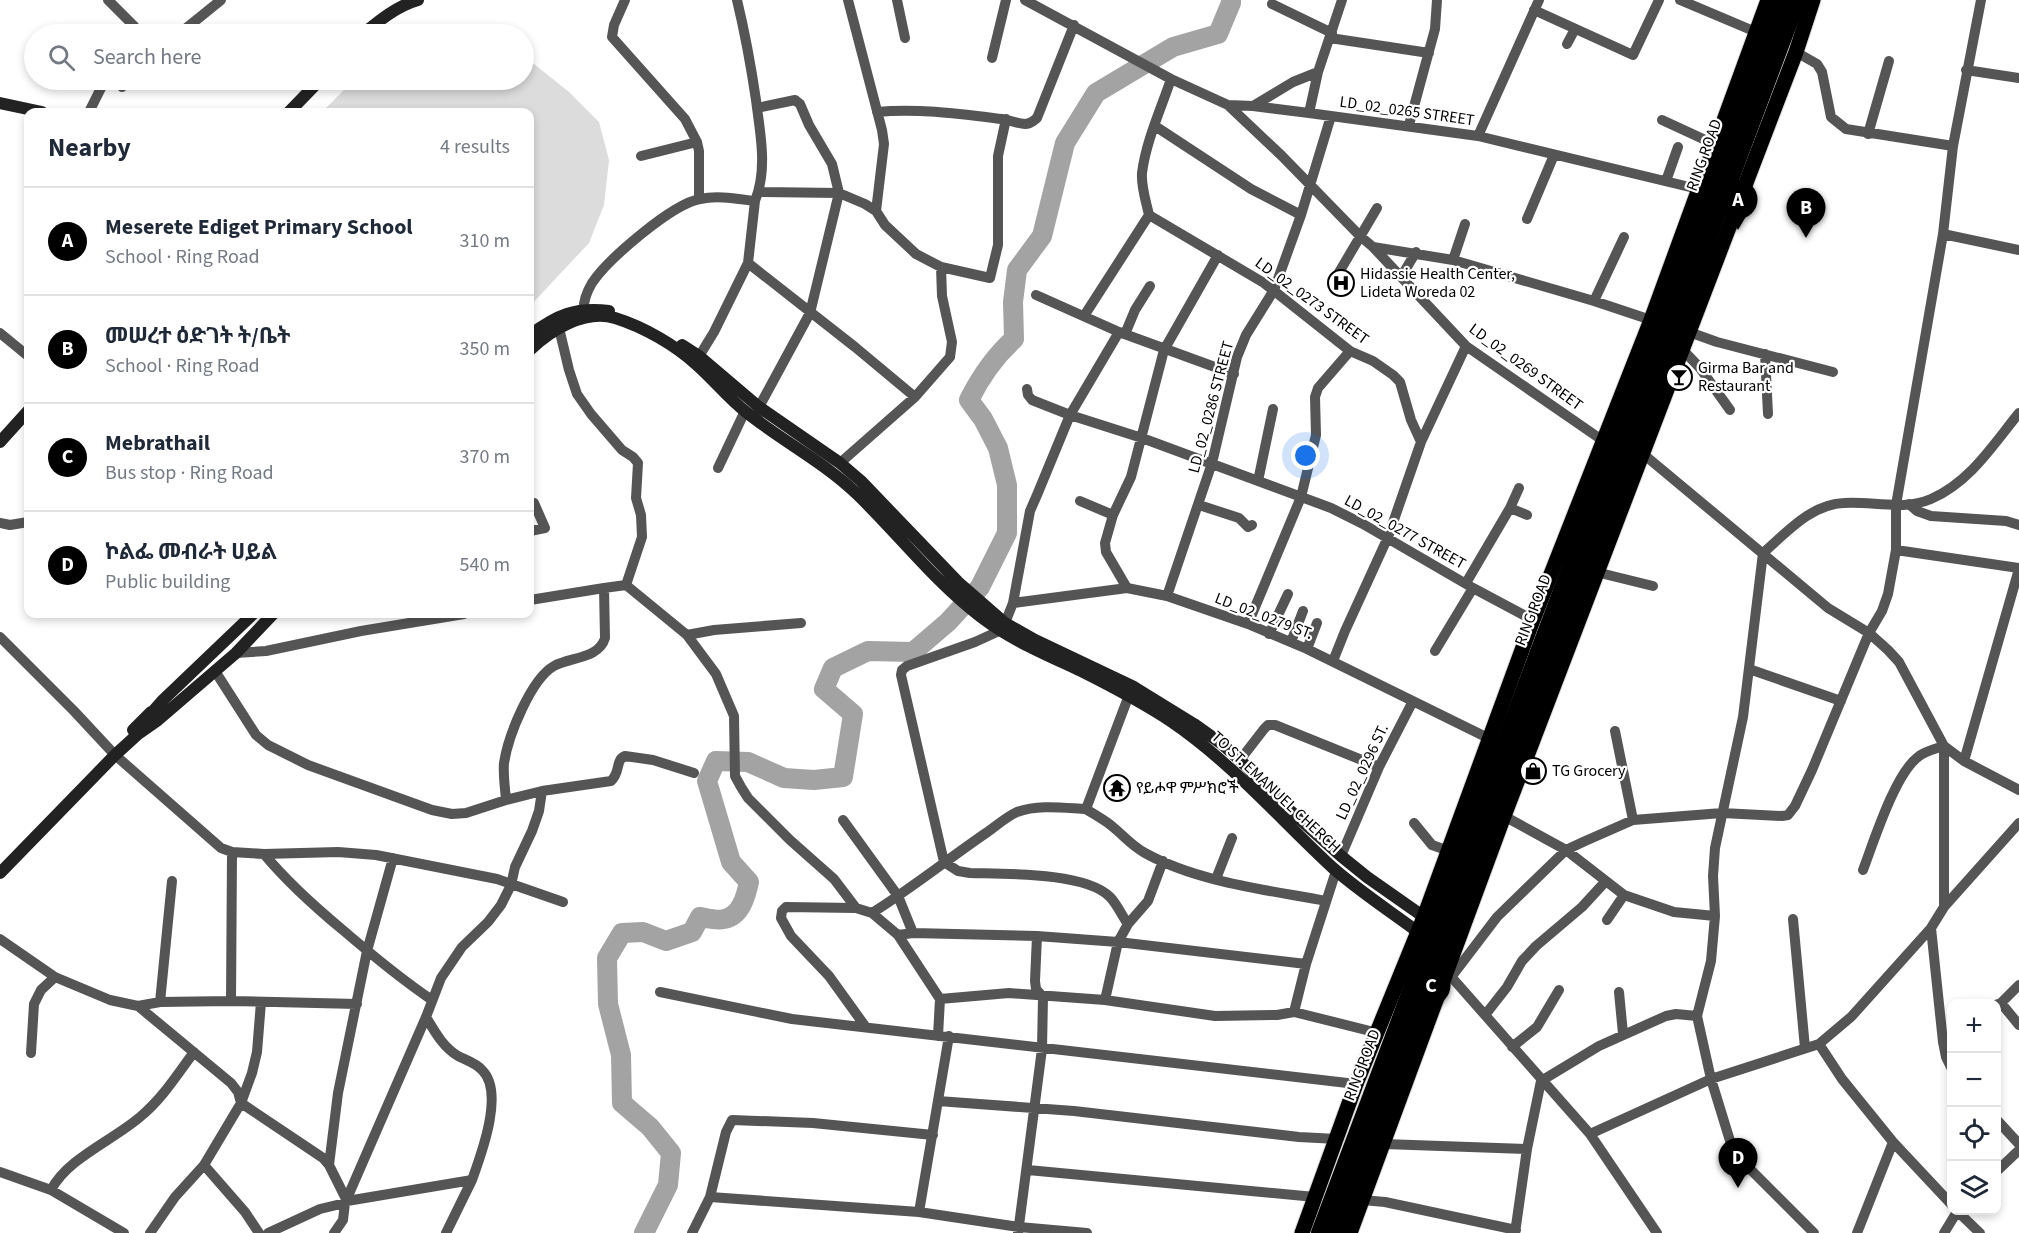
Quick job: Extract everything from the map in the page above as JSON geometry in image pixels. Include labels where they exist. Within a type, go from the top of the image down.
[{"type":"highway","name":"RING ROAD","points":[[1320,1233],[1689,256],[1782,0]]},
{"type":"highway","name":"RING ROAD","points":[[1335,1233],[1797,0]]},
{"type":"main road","points":[[375,24],[384,17],[418,0]]},
{"type":"main road","points":[[1302,1233],[1356,1084],[1424,917],[1533,620],[1651,320],[1768,0]]},
{"type":"main road","points":[[1350,1233],[1449,973],[1504,816],[1796,52],[1813,0]]},
{"type":"main road","points":[[293,108],[310,90]]},
{"type":"main road","points":[[0,103],[24,108]]},
{"type":"main road","points":[[534,347],[583,314]]},
{"type":"main road","points":[[534,332],[561,315],[603,316],[622,321],[663,340],[697,360],[759,407],[840,463],[861,481],[954,587]]},
{"type":"main road","points":[[697,360],[745,411],[835,474],[954,587]]},
{"type":"main road","points":[[0,442],[24,415]]},
{"type":"main road","name":"TO ST. EMANUEL CHERCH","points":[[954,587],[1035,652],[1129,695],[1172,722],[1211,751],[1238,775],[1336,871],[1418,932]]},
{"type":"main road","points":[[0,873],[152,712],[249,618]]},
{"type":"main road","points":[[0,864],[114,754],[159,720],[236,653],[269,618]]},
{"type":"main road","name":"TO ST. EMANUEL CHERCH","points":[[1002,627],[1035,640],[1134,687],[1194,724],[1240,760],[1286,807],[1341,856],[1424,917]]},
{"type":"main road","points":[[138,734],[152,712]]},
{"type":"street","points":[[108,0],[132,24]]},
{"type":"street","points":[[191,24],[221,0]]},
{"type":"street","points":[[625,0],[612,37],[686,119],[699,151],[699,199]]},
{"type":"street","points":[[697,360],[714,332],[748,263],[762,161],[752,74],[737,0]]},
{"type":"street","points":[[848,0],[884,144],[876,211]]},
{"type":"street","points":[[897,0],[905,38]]},
{"type":"street","points":[[992,58],[1005,0]]},
{"type":"street","points":[[1309,113],[1318,72],[1341,0]]},
{"type":"street","points":[[1408,125],[1435,29],[1437,0]]},
{"type":"street","points":[[1478,136],[1537,5],[1575,29],[1633,55],[1659,0]]},
{"type":"street","points":[[1680,0],[1756,33]]},
{"type":"street","points":[[1657,1233],[1590,1134],[1541,1081],[1449,973],[1497,917],[1566,850],[1633,820],[1722,813],[1788,815],[1795,806],[1888,594],[1896,550],[1896,505],[1943,234],[1953,146],[1981,0]]},
{"type":"street","points":[[877,111],[920,111],[1032,123],[1037,118],[1074,25],[1027,1]]},
{"type":"street","points":[[1272,4],[1331,36],[1429,52]]},
{"type":"street","name":"LD_02_0269 STREET","points":[[1074,25],[1171,79],[1228,105],[1373,247],[1466,346],[1602,440]]},
{"type":"street","points":[[1567,44],[1575,29]]},
{"type":"street","points":[[1796,52],[1817,64],[1822,72],[1831,117],[1846,129],[1953,146]]},
{"type":"street","points":[[1868,134],[1889,61]]},
{"type":"street","points":[[1966,70],[2019,78]]},
{"type":"street","points":[[1253,106],[1293,82],[1318,72]]},
{"type":"street","points":[[1084,316],[1149,215],[1143,192],[1142,173],[1171,79]]},
{"type":"street","points":[[91,108],[100,90]]},
{"type":"street","points":[[757,108],[789,100],[795,100],[800,104],[809,126],[832,164],[840,193],[810,313],[759,407]]},
{"type":"street","name":"LD_02_0265 STREET","points":[[1228,105],[1408,125],[1478,136],[1698,189]]},
{"type":"street","name":"LD_02_0286 STREET","points":[[1167,596],[1212,463],[1241,346],[1274,290],[1301,215],[1331,116]]},
{"type":"street","points":[[583,314],[591,284],[609,262],[669,213],[699,199],[840,193],[876,211],[885,225],[916,254],[941,267],[990,278],[998,245],[998,156],[1006,119]]},
{"type":"street","points":[[1662,120],[1714,144]]},
{"type":"street","points":[[1155,126],[1251,189],[1301,215]]},
{"type":"street","points":[[641,156],[697,142]]},
{"type":"street","points":[[1666,181],[1678,147]]},
{"type":"street","points":[[1527,219],[1554,155]]},
{"type":"street","points":[[1338,274],[1377,208]]},
{"type":"street","name":"LD_02_0273 STREET","points":[[1149,215],[1274,290],[1350,351],[1373,361],[1394,375],[1400,382],[1411,420],[1421,442]]},
{"type":"street","points":[[1454,260],[1465,224]]},
{"type":"street","points":[[1943,234],[2019,250]]},
{"type":"street","points":[[1594,301],[1624,237]]},
{"type":"street","points":[[1373,247],[1416,252],[1454,260],[1651,320]]},
{"type":"street","points":[[1401,277],[1416,252]]},
{"type":"street","points":[[1127,588],[1106,552],[1105,543],[1113,515],[1131,477],[1164,350],[1218,255]]},
{"type":"street","points":[[748,263],[915,397]]},
{"type":"street","points":[[840,463],[915,397],[950,357],[952,342],[942,296],[941,267]]},
{"type":"street","points":[[1128,924],[1111,897],[1103,891],[1080,882],[1055,877],[970,873],[958,871],[944,862],[902,683],[902,670],[907,666],[975,642],[1002,627],[1012,603],[1030,511],[1070,415],[1150,286]]},
{"type":"street","points":[[1036,295],[1164,350],[1234,374]]},
{"type":"street","points":[[559,328],[569,370],[578,394],[591,414],[622,450],[633,457],[638,464],[636,498],[642,515],[642,537],[626,585]]},
{"type":"street","points":[[1689,332],[1717,342],[1833,372]]},
{"type":"street","points":[[0,333],[24,353]]},
{"type":"street","points":[[1333,661],[1349,620],[1388,537],[1421,442],[1466,346]]},
{"type":"street","points":[[1683,350],[1700,368],[1730,410]]},
{"type":"street","points":[[1248,624],[1301,497],[1316,435],[1315,397],[1318,388],[1350,351]]},
{"type":"street","points":[[1765,354],[1768,414]]},
{"type":"street","name":"LD_02_0277 STREET","points":[[1027,389],[1032,400],[1070,415],[1142,438],[1331,508],[1388,537],[1533,620]]},
{"type":"street","points":[[1258,481],[1273,409]]},
{"type":"street","points":[[718,468],[745,411]]},
{"type":"street","points":[[1814,1233],[1737,1156],[1731,1144],[1711,1079],[1698,1016],[1711,961],[1715,916],[1713,876],[1715,848],[1743,717],[1763,553],[1802,520],[1823,507],[1842,503],[1896,505],[1930,499],[1970,473],[2019,413]]},
{"type":"street","points":[[1642,453],[1828,608],[1869,633],[1899,662],[1944,746],[1964,761],[2019,790]]},
{"type":"street","points":[[1435,651],[1519,488]]},
{"type":"street","points":[[1080,501],[1113,515]]},
{"type":"street","points":[[534,503],[545,528],[534,530]]},
{"type":"street","points":[[1909,504],[1917,511],[1931,516],[2006,521],[2019,525]]},
{"type":"street","points":[[1199,505],[1239,518],[1248,526],[1252,525]]},
{"type":"street","points":[[1510,508],[1527,515]]},
{"type":"street","points":[[0,523],[10,525],[24,523]]},
{"type":"street","points":[[1896,550],[2019,568],[1964,761]]},
{"type":"street","points":[[1596,573],[1653,586]]},
{"type":"street","points":[[534,599],[626,585],[687,635],[716,674],[731,709],[735,735],[733,754],[735,776],[748,798],[834,879],[856,908]]},
{"type":"street","points":[[506,800],[504,765],[507,749],[527,700],[541,676],[556,665],[581,657],[603,645],[606,620],[604,588]]},
{"type":"street","name":"LD_02_0279 ST.","points":[[1012,603],[1127,588],[1167,596],[1248,624],[1307,649],[1488,738]]},
{"type":"street","points":[[1269,634],[1288,594]]},
{"type":"street","points":[[1290,642],[1303,611]]},
{"type":"street","points":[[236,653],[266,651],[361,631],[440,618]]},
{"type":"street","points":[[687,635],[714,630],[801,623]]},
{"type":"street","points":[[1307,649],[1317,623]]},
{"type":"street","points":[[0,637],[114,754],[221,848],[232,852],[264,854],[338,852],[393,858],[497,879],[562,902]]},
{"type":"street","points":[[1749,669],[1841,701]]},
{"type":"street","points":[[215,671],[256,735],[281,753],[432,810],[453,814],[466,813],[543,791],[611,781],[618,771],[618,762],[625,756],[653,760],[694,773]]},
{"type":"street","points":[[1086,809],[1098,784],[1129,695]]},
{"type":"street","name":"LD_02_0296 ST.","points":[[1341,856],[1379,767],[1413,701]]},
{"type":"street","points":[[1240,760],[1268,725],[1275,725],[1379,767]]},
{"type":"street","points":[[1615,731],[1633,820]]},
{"type":"street","points":[[1863,870],[1893,796],[1909,766],[1923,754],[1944,746]]},
{"type":"street","points":[[1944,746],[1944,907]]},
{"type":"street","points":[[346,1233],[343,1220],[346,1202],[432,1000],[452,961],[501,905],[532,831],[543,791]]},
{"type":"street","points":[[872,913],[1018,812],[1033,809],[1086,809],[1112,826],[1127,842],[1163,861],[1216,879],[1326,901]]},
{"type":"street","points":[[1504,816],[1566,850],[1623,895],[1674,912],[1715,916]]},
{"type":"street","points":[[843,820],[898,896],[913,933]]},
{"type":"street","points":[[1414,823],[1426,840],[1449,850]]},
{"type":"street","points":[[1590,1134],[1711,1079],[1819,1044],[1851,1017],[1931,928],[1944,907],[2019,823]]},
{"type":"street","points":[[1216,879],[1232,838]]},
{"type":"street","points":[[231,1001],[232,852]]},
{"type":"street","points":[[264,854],[281,875],[307,900],[367,951],[432,1000]]},
{"type":"street","points":[[329,1165],[338,1093],[367,951],[393,858]]},
{"type":"street","points":[[1104,1000],[1118,942],[1128,924],[1148,901],[1163,861]]},
{"type":"street","points":[[1294,1012],[1306,964],[1336,871]]},
{"type":"street","points":[[160,1002],[172,881]]},
{"type":"street","points":[[1485,1015],[1536,946],[1582,907],[1605,882]]},
{"type":"street","points":[[1607,920],[1623,895]]},
{"type":"street","points":[[865,1026],[828,976],[791,936],[781,918],[782,911],[786,907],[856,908],[872,913],[898,935],[940,999],[943,1036],[938,1101],[919,1212]]},
{"type":"street","points":[[1793,919],[1805,1048]]},
{"type":"street","points":[[1931,928],[1947,1039],[1947,1060]]},
{"type":"street","points":[[898,935],[913,933],[1036,936],[1118,942],[1306,964]]},
{"type":"street","points":[[1019,1230],[1041,1049],[1043,997],[1036,989],[1035,981],[1036,936]]},
{"type":"street","points":[[0,939],[55,977],[110,999],[138,1006],[160,1002],[231,1001],[357,1004]]},
{"type":"street","points":[[31,1053],[34,1004],[41,990],[55,977]]},
{"type":"street","points":[[2001,1002],[2017,989]]},
{"type":"street","points":[[1512,1047],[1537,1027],[1559,990]]},
{"type":"street","points":[[660,992],[756,1013],[1041,1049],[1356,1084]]},
{"type":"street","points":[[1619,992],[1623,1034]]},
{"type":"street","points":[[940,999],[1009,993],[1104,1000],[1215,1016],[1277,1015],[1294,1012],[1378,1033]]},
{"type":"street","points":[[150,1233],[175,1197],[204,1165],[241,1102],[257,1052],[261,1002]]},
{"type":"street","points":[[138,1006],[231,1083],[238,1092],[241,1102],[323,1158],[329,1165],[346,1202]]},
{"type":"street","points":[[2001,1006],[2019,1025]]},
{"type":"street","points":[[1362,1200],[1385,1202],[1516,1231],[1527,1149],[1541,1081],[1599,1046],[1666,1016],[1676,1014],[1698,1016]]},
{"type":"street","points":[[426,1017],[444,1045],[484,1070],[492,1099],[485,1141],[471,1180],[446,1233]]},
{"type":"street","points":[[1819,1044],[1842,1079],[1893,1142],[1947,1199]]},
{"type":"street","points":[[51,1190],[58,1176],[141,1116],[163,1094],[194,1052]]},
{"type":"street","points":[[938,1101],[1035,1107],[1299,1137],[1337,1139]]},
{"type":"street","points":[[692,1233],[710,1197],[726,1132],[732,1120],[813,1123],[933,1135]]},
{"type":"street","points":[[2001,1124],[2019,1144]]},
{"type":"street","points":[[1857,1233],[1893,1142]]},
{"type":"street","points":[[1384,1144],[1527,1149]]},
{"type":"street","points":[[2001,1167],[2019,1150]]},
{"type":"street","points":[[204,1165],[245,1212],[259,1233]]},
{"type":"street","points":[[1028,1170],[1315,1197]]},
{"type":"street","points":[[0,1172],[51,1190],[124,1233]]},
{"type":"street","points":[[268,1233],[320,1209],[346,1202],[471,1180]]},
{"type":"street","points":[[710,1197],[919,1212],[1019,1230],[1087,1233]]},
{"type":"street","points":[[1944,1233],[1953,1215]]},
{"type":"street","points":[[1962,1215],[1980,1233]]},
{"type":"street","points":[[334,1233],[343,1220]]},
{"type":"shaded area","points":[[534,64],[569,92],[599,122],[609,160],[604,205],[589,243],[534,302],[534,108],[326,108],[344,90],[534,90]]},
{"type":"waterway","points":[[644,1233],[668,1185],[671,1153],[650,1127],[622,1103],[621,1055],[608,1004],[607,958],[622,933],[643,932],[666,941],[692,932],[700,917],[724,919],[735,914],[742,905],[749,882],[731,862],[707,781],[716,761],[748,762],[784,778],[814,780],[843,777],[853,714],[824,689],[833,668],[868,651],[913,652],[948,622],[980,587],[1007,533],[1007,485],[998,448],[983,419],[969,400],[988,367],[1014,339],[1013,302],[1017,270],[1042,236],[1065,143],[1096,93],[1173,47],[1218,34],[1231,0]]},
{"type":"place","name":"Meserete Ediget Primary School","points":[[1738,230]]},
{"type":"place","name":"መሠረተ ዕድገት ት/ቤት","points":[[1806,238]]},
{"type":"place","name":"Hidassie Health Center, Lideta Woreda 02","points":[[1341,283]]},
{"type":"place","name":"Girma Bar and Restaurant","points":[[1679,377]]},
{"type":"place","name":"TG Grocery","points":[[1533,771]]},
{"type":"place","name":"የይሖዋ ምሥክሮች","points":[[1117,788]]},
{"type":"place","name":"Mebrathail","points":[[1431,1016]]},
{"type":"place","name":"ኮልፌ መብራት ሀይል","points":[[1738,1188]]}]
